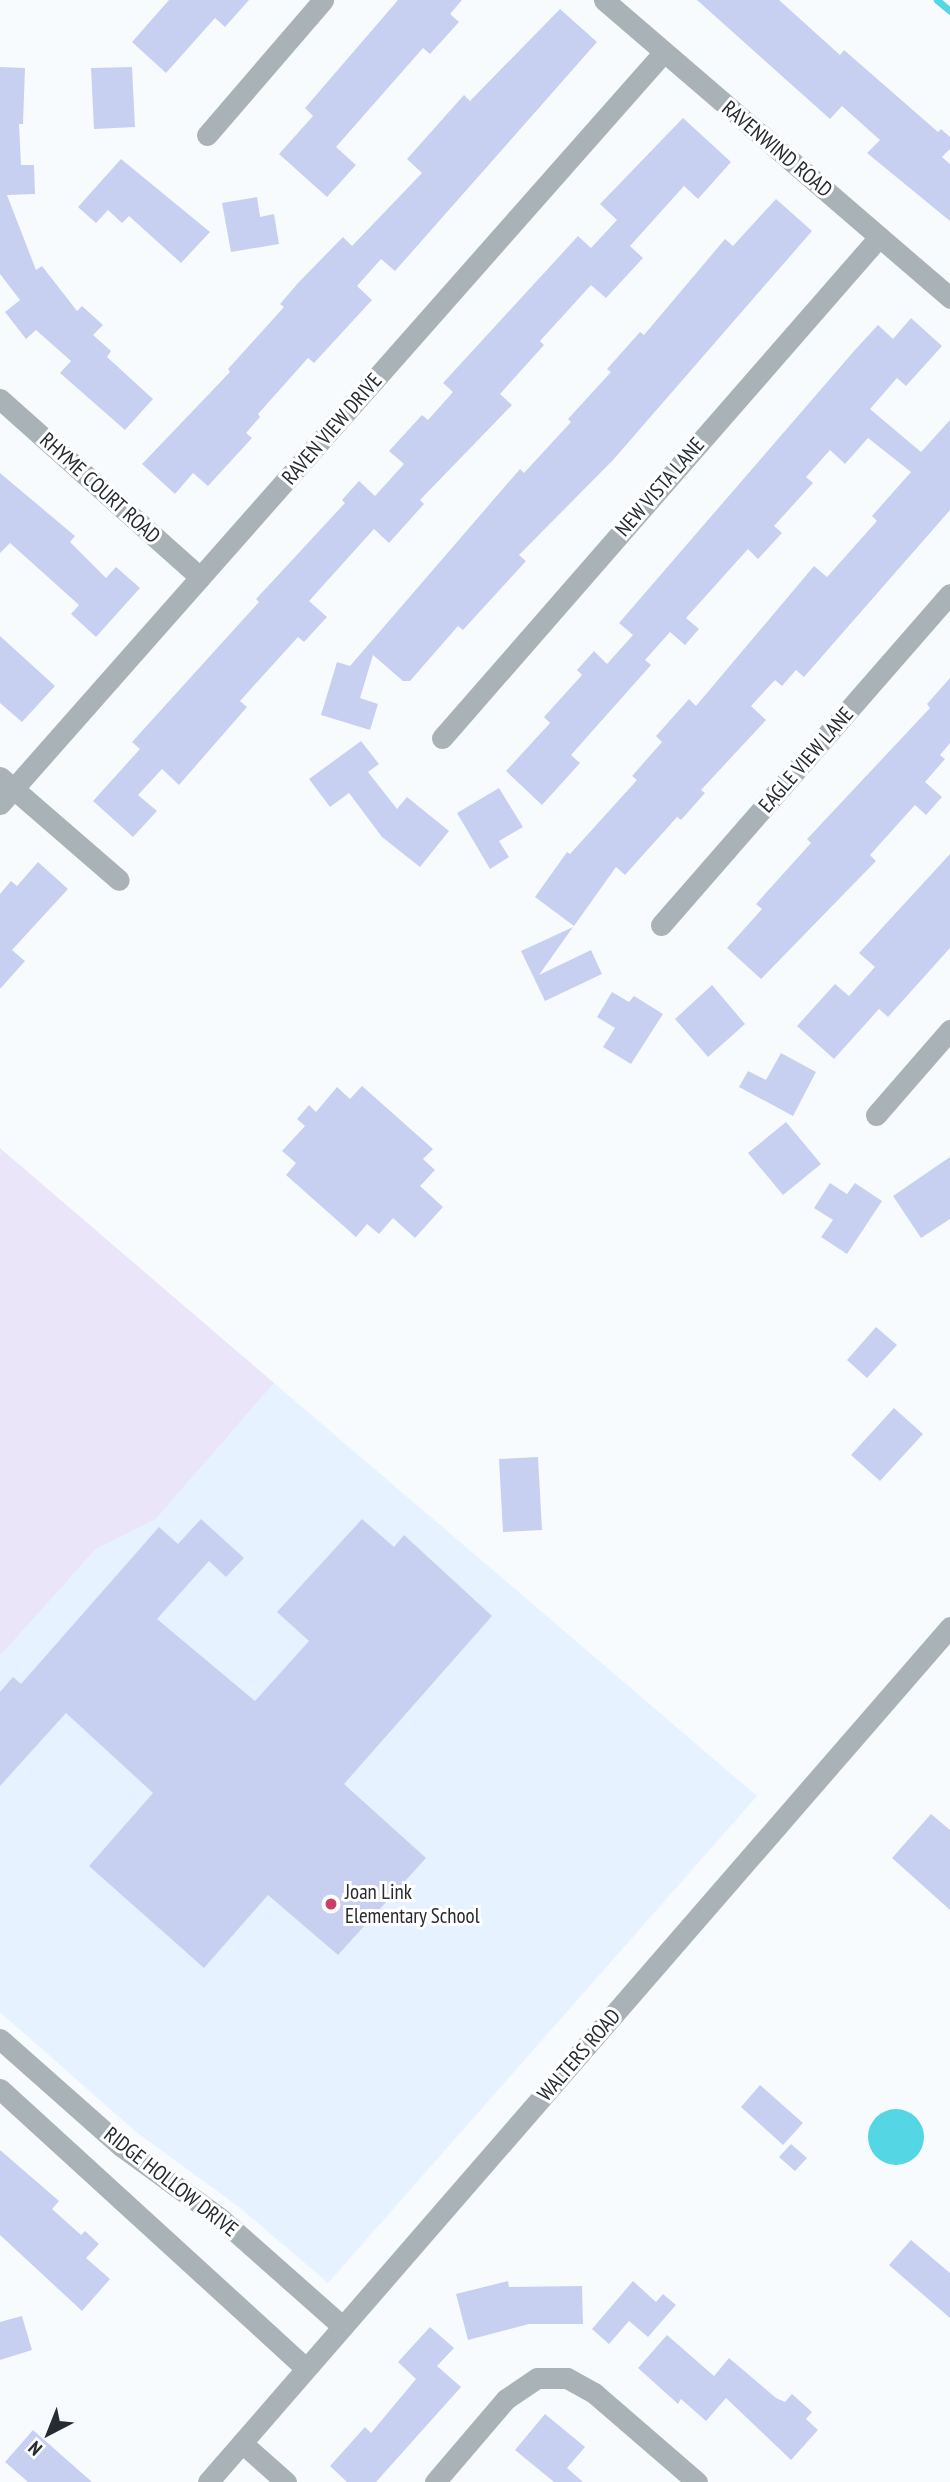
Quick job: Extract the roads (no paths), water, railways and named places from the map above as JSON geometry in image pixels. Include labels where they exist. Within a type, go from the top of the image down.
[{"type":"street","points":[[207,135],[323,0]]},
{"type":"street","name":"RAVENWIND ROAD","points":[[604,0],[950,298]]},
{"type":"street","name":"RAVEN VIEW DRIVE","points":[[4,790],[200,577],[663,53]]},
{"type":"street","name":"NEW VISTA LANE","points":[[442,738],[879,237]]},
{"type":"street","name":"RHYME COURT ROAD","points":[[0,399],[200,577]]},
{"type":"street","name":"EAGLE VIEW LANE","points":[[661,925],[950,594]]},
{"type":"street","points":[[4,790],[119,880]]},
{"type":"street","points":[[876,1115],[950,1030]]},
{"type":"street","name":"WALTERS ROAD","points":[[208,2482],[950,1627]]},
{"type":"street","name":"RIDGE HOLLOW DRIVE","points":[[0,2039],[121,2146],[221,2218],[342,2326]]},
{"type":"street","name":"RIDGE HOLLOW DRIVE","points":[[0,2089],[306,2368]]},
{"type":"street","points":[[435,2482],[506,2399],[537,2378],[568,2378],[594,2393],[697,2482]]},
{"type":"street","points":[[242,2443],[286,2482]]},
{"type":"water","points":[[891,2109],[901,2109],[916,2117],[922,2126],[922,2148],[916,2157],[901,2165],[891,2165],[873,2153],[868,2142],[868,2132],[880,2114]]},
{"type":"waterway","points":[[937,0],[950,11]]},
{"type":"place","name":"Joan Link Elementary School","points":[[331,1904]]}]
